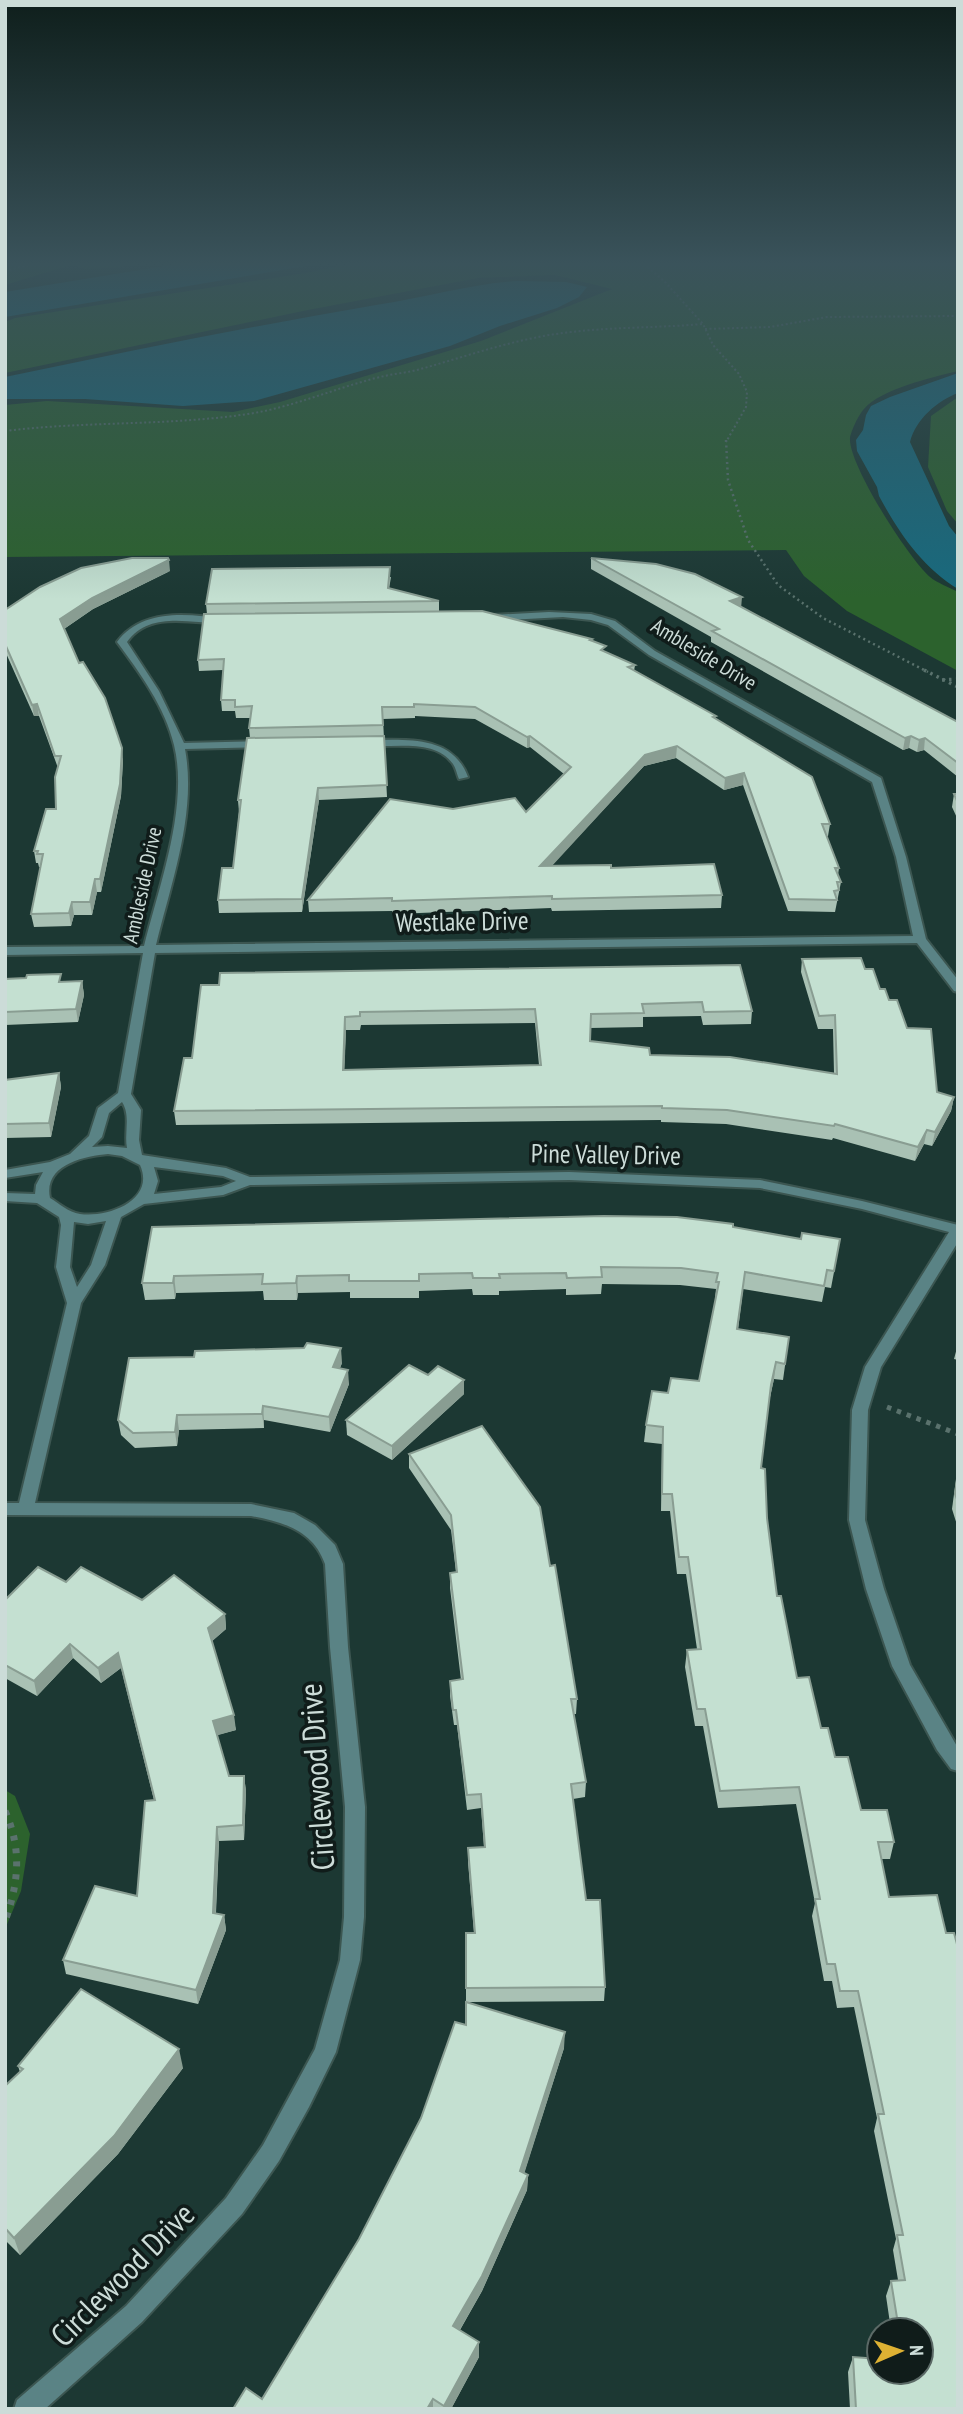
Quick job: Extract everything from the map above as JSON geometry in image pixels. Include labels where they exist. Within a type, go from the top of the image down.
[{"type":"street","name":"Ambleside Drive","points":[[480,618],[581,615],[606,620],[623,628],[649,651],[749,705],[877,780],[901,857],[920,939],[958,988]]},
{"type":"street","name":"Ambleside Drive","points":[[140,1159],[132,1140],[134,1110],[124,1094],[150,947],[173,850],[182,787],[180,746],[157,694],[122,642],[127,633],[138,624],[157,620],[233,621]]},
{"type":"street","points":[[358,743],[413,742],[443,752],[457,762],[463,778]]},
{"type":"street","points":[[180,746],[277,744]]},
{"type":"street","name":"Westlake Drive","points":[[5,951],[920,939]]},
{"type":"street","points":[[73,1157],[95,1137],[103,1111],[124,1094]]},
{"type":"street","name":"Pine Valley Drive","points":[[5,1174],[58,1164],[86,1152],[108,1150],[140,1159],[226,1172],[248,1181]]},
{"type":"street","points":[[140,1159],[150,1170],[151,1177],[150,1188],[141,1200]]},
{"type":"street","points":[[5,1198],[44,1200],[41,1192],[43,1183],[58,1164]]},
{"type":"street","name":"Pine Valley Drive","points":[[44,1200],[65,1214],[88,1219],[115,1215],[141,1200],[223,1191],[248,1181],[569,1176],[760,1184],[862,1205],[958,1230]]},
{"type":"street","points":[[65,1214],[68,1225],[63,1267],[74,1303]]},
{"type":"street","points":[[26,1507],[74,1303],[98,1265],[115,1215]]},
{"type":"street","points":[[958,1230],[873,1367],[860,1410],[857,1520],[875,1589],[901,1666],[944,1744],[958,1763]]},
{"type":"street","name":"Circlewood Drive","points":[[5,1509],[251,1510],[288,1517],[309,1530],[328,1550],[334,1564],[338,1647],[355,1807],[354,1917],[350,1960],[325,2052],[277,2142],[234,2206],[134,2314],[26,2409]]},
{"type":"path","points":[[5,431],[62,424],[108,426],[246,414],[291,405],[397,374]]},
{"type":"path","points":[[739,374],[747,392],[746,407],[726,438],[728,480],[748,540],[778,585],[824,618],[958,687]]},
{"type":"path","points":[[941,680],[958,679]]},
{"type":"path","points":[[864,1398],[958,1434]]},
{"type":"path","points":[[5,1811],[16,1834],[20,1856],[17,1887],[5,1922]]},
{"type":"green space","points":[[373,374],[948,374],[882,395],[864,409],[850,438],[852,451],[869,489],[908,551],[930,577],[958,592],[958,671],[847,611],[804,576],[786,550],[5,557],[5,405],[47,401],[233,412],[280,402]]},
{"type":"green space","points":[[958,397],[958,524],[947,511],[928,467],[931,416]]},
{"type":"green space","points":[[5,1790],[15,1796],[30,1834],[21,1891],[5,1929]]},
{"type":"water","points":[[21,374],[351,374],[254,401],[183,406],[85,399],[5,399],[5,377]]},
{"type":"water","points":[[958,374],[958,393],[942,401],[922,418],[910,442],[949,526],[958,537],[958,589],[922,560],[903,536],[857,451],[856,440],[863,430],[871,406]]},
{"type":"building","points":[[132,558],[169,560],[92,598],[60,619],[79,663],[83,662],[105,698],[122,748],[120,784],[100,879],[95,879],[90,902],[72,902],[69,913],[31,914],[43,854],[34,851],[46,809],[56,809],[55,777],[61,756],[55,756],[37,704],[32,705],[5,644],[5,610],[40,587],[81,568]]},
{"type":"building","points":[[591,558],[656,564],[695,574],[742,597],[730,601],[958,722],[958,763],[925,738],[905,738],[712,631],[719,629]]},
{"type":"building","points":[[390,567],[388,588],[439,601],[206,604],[212,569]]},
{"type":"building","points":[[482,611],[592,639],[590,640],[606,646],[601,650],[635,665],[628,667],[716,716],[713,717],[812,777],[830,824],[822,824],[839,868],[835,868],[841,882],[837,882],[839,890],[834,891],[837,900],[789,899],[744,773],[725,778],[677,746],[645,755],[540,866],[611,865],[611,868],[714,864],[722,895],[308,900],[390,799],[453,809],[515,798],[526,812],[571,767],[530,736],[527,737],[475,707],[414,704],[414,707],[382,707],[383,725],[249,728],[252,706],[235,707],[235,700],[221,700],[224,659],[198,660],[204,614]]},
{"type":"building","points":[[384,736],[387,785],[318,788],[302,899],[218,900],[222,868],[233,868],[241,800],[238,800],[247,738]]},
{"type":"building","points":[[861,958],[865,969],[873,969],[880,989],[885,989],[889,1000],[897,1000],[907,1028],[931,1029],[937,1092],[954,1097],[935,1132],[927,1130],[918,1147],[835,1124],[834,1126],[727,1110],[662,1106],[174,1111],[184,1058],[192,1058],[201,985],[219,985],[220,973],[740,965],[752,1011],[704,1012],[702,1002],[642,1004],[644,1013],[591,1014],[590,1041],[649,1048],[650,1055],[730,1057],[837,1074],[835,1015],[819,1016],[802,959]],"holes":[[[535,1009],[541,1065],[343,1070],[345,1017],[360,1016],[360,1012]]]},
{"type":"building","points":[[61,974],[59,982],[82,981],[76,1009],[5,1012],[5,979]]},
{"type":"building","points":[[59,1073],[49,1123],[5,1124],[5,1080]]},
{"type":"building","points":[[604,1216],[677,1217],[733,1224],[733,1227],[801,1239],[802,1233],[840,1239],[834,1271],[827,1270],[824,1286],[745,1272],[737,1329],[789,1337],[785,1364],[776,1362],[771,1385],[761,1468],[765,1469],[767,1518],[777,1596],[781,1596],[797,1678],[809,1677],[821,1728],[828,1728],[835,1757],[848,1757],[861,1810],[887,1810],[894,1842],[878,1842],[889,1897],[937,1895],[946,1933],[954,1933],[958,1948],[958,2409],[856,2409],[853,2357],[865,2358],[865,2386],[935,2386],[935,2316],[897,2316],[891,2281],[905,2280],[897,2235],[903,2235],[878,2114],[884,2114],[858,1991],[840,1991],[835,1964],[827,1964],[815,1899],[820,1899],[799,1787],[720,1791],[705,1709],[697,1709],[687,1650],[701,1649],[688,1557],[679,1557],[672,1494],[662,1494],[663,1427],[646,1425],[652,1391],[668,1393],[671,1378],[699,1381],[719,1282],[716,1282],[718,1273],[681,1268],[601,1267],[602,1277],[567,1278],[566,1273],[499,1274],[500,1278],[473,1278],[472,1273],[419,1274],[419,1281],[349,1281],[349,1275],[297,1276],[296,1283],[262,1284],[263,1274],[174,1276],[173,1283],[142,1283],[152,1227]]},
{"type":"building","points":[[307,1343],[341,1348],[333,1367],[348,1370],[329,1417],[263,1406],[262,1414],[177,1415],[175,1432],[133,1433],[118,1420],[129,1358],[194,1357],[195,1351],[304,1348]]},
{"type":"building","points":[[409,1365],[428,1375],[438,1366],[464,1380],[392,1446],[346,1420]]},
{"type":"building","points":[[482,1426],[540,1507],[550,1566],[555,1565],[577,1699],[571,1699],[586,1782],[571,1784],[586,1900],[600,1900],[605,1987],[466,1988],[466,1933],[475,1933],[468,1848],[485,1847],[481,1794],[467,1795],[456,1710],[453,1710],[450,1681],[463,1679],[450,1573],[457,1572],[451,1515],[409,1454]]},
{"type":"building","points":[[958,1474],[958,1502],[955,1494]]},
{"type":"building","points":[[38,1567],[66,1582],[81,1567],[142,1600],[174,1575],[225,1614],[208,1628],[234,1715],[213,1721],[229,1776],[244,1776],[243,1825],[217,1827],[213,1913],[224,1915],[196,1990],[63,1960],[95,1886],[137,1896],[145,1801],[155,1800],[118,1653],[98,1668],[70,1644],[34,1681],[5,1665],[5,1600]]},
{"type":"building","points":[[81,1989],[179,2049],[114,2136],[14,2238],[5,2228],[5,2086],[23,2069],[18,2066]]},
{"type":"building","points":[[466,2002],[565,2032],[520,2171],[528,2175],[482,2276],[453,2326],[479,2342],[444,2406],[433,2399],[427,2409],[233,2409],[246,2388],[262,2399],[359,2239],[421,2118],[455,2022],[466,2025]]}]
